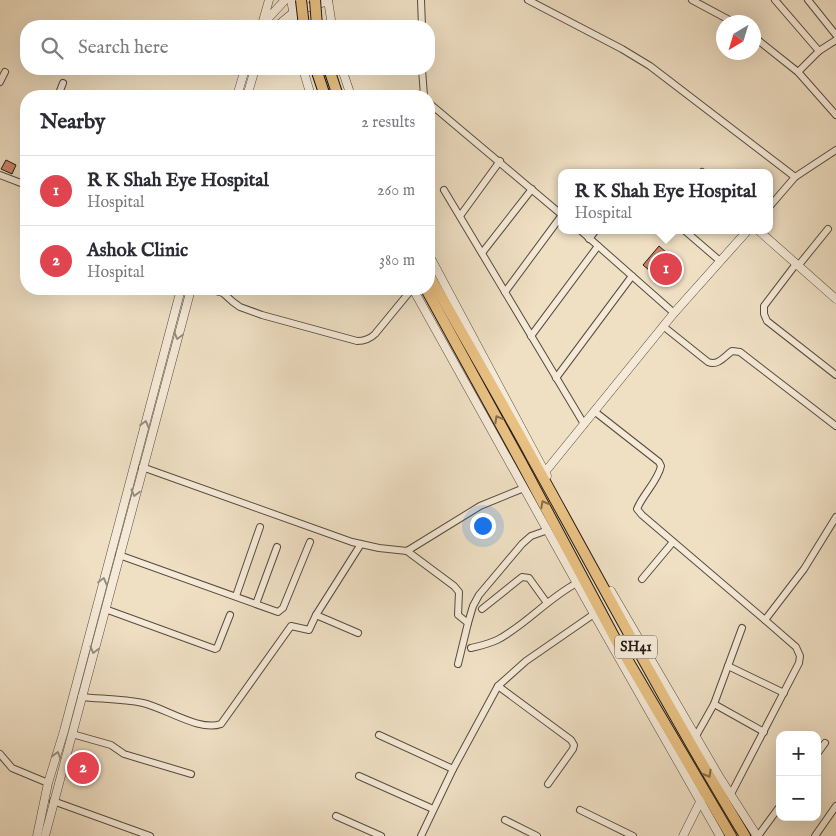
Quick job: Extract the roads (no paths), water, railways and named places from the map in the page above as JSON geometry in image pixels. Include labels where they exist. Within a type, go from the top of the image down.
[{"type":"main road","points":[[301,0],[303,20]]},
{"type":"main road","points":[[315,0],[316,20]]},
{"type":"main road","points":[[318,75],[323,90]]},
{"type":"main road","points":[[331,75],[336,90]]},
{"type":"main road","name":"SH41","points":[[435,286],[611,603],[711,780],[745,836]]},
{"type":"main road","name":"SH41","points":[[429,295],[617,642],[731,836]]},
{"type":"street","points":[[263,20],[269,0]]},
{"type":"street","points":[[267,20],[285,0]]},
{"type":"street","points":[[291,0],[295,20]]},
{"type":"street","points":[[284,20],[294,12],[328,0],[331,20]]},
{"type":"street","points":[[421,0],[422,20]]},
{"type":"street","points":[[528,0],[622,49],[650,66],[795,178]]},
{"type":"street","points":[[692,0],[720,15]]},
{"type":"street","points":[[775,0],[818,50]]},
{"type":"street","points":[[808,0],[836,35]]},
{"type":"street","points":[[798,72],[818,50],[836,40]]},
{"type":"street","points":[[761,43],[798,72],[836,115]]},
{"type":"street","points":[[0,82],[5,72]]},
{"type":"street","points":[[239,90],[243,75]]},
{"type":"street","points":[[249,90],[253,75]]},
{"type":"street","points":[[306,75],[309,90]]},
{"type":"street","points":[[344,75],[349,90]]},
{"type":"street","points":[[422,75],[424,90]]},
{"type":"street","points":[[60,90],[63,83]]},
{"type":"street","points":[[435,107],[558,212]]},
{"type":"street","points":[[773,203],[795,178],[836,150]]},
{"type":"street","points":[[460,216],[500,161]]},
{"type":"street","points":[[0,175],[20,181]]},
{"type":"street","points":[[482,253],[532,189]]},
{"type":"street","points":[[444,190],[584,424]]},
{"type":"street","points":[[505,292],[558,220]]},
{"type":"street","points":[[828,229],[764,306],[764,314],[767,321],[836,374]]},
{"type":"street","points":[[584,234],[674,313]]},
{"type":"street","points":[[589,239],[593,234]]},
{"type":"street","points":[[689,234],[720,261]]},
{"type":"street","points":[[545,472],[663,326],[744,234]]},
{"type":"street","points":[[762,234],[836,299]]},
{"type":"street","points":[[531,336],[598,246]]},
{"type":"street","points":[[435,266],[615,598],[696,736],[758,836],[776,811]]},
{"type":"street","points":[[556,378],[632,276]]},
{"type":"street","points":[[37,836],[48,783],[64,731],[179,295]]},
{"type":"street","points":[[44,836],[189,295]]},
{"type":"street","points":[[225,295],[240,307],[262,316],[357,341],[364,341],[375,334],[408,295]]},
{"type":"street","points":[[416,295],[720,836]]},
{"type":"street","points":[[663,326],[712,364],[717,363],[732,351],[740,352],[836,426]]},
{"type":"street","points":[[594,411],[662,466],[660,472],[641,499],[637,509],[642,516],[796,647],[800,656],[799,663],[731,794]]},
{"type":"street","points":[[142,467],[361,544],[407,551],[457,589],[459,592],[458,615],[468,623]]},
{"type":"street","points":[[407,551],[480,506],[524,488]]},
{"type":"street","points":[[765,620],[804,569],[836,517]]},
{"type":"street","points":[[236,596],[260,526]]},
{"type":"street","points":[[458,664],[473,606],[479,594],[522,544],[531,536],[548,530]]},
{"type":"street","points":[[119,554],[278,612],[283,608],[310,542]]},
{"type":"street","points":[[642,579],[674,542]]},
{"type":"street","points":[[81,697],[144,703],[202,724],[215,726],[222,724],[288,628],[294,626],[309,630],[316,615],[361,544]]},
{"type":"street","points":[[256,604],[277,547]]},
{"type":"street","points":[[482,609],[522,578],[526,577],[529,578],[548,603]]},
{"type":"street","points":[[471,648],[497,640],[577,583]]},
{"type":"street","points":[[105,609],[215,649],[230,615]]},
{"type":"street","points":[[421,836],[453,769],[498,686],[526,661],[594,614]]},
{"type":"street","points":[[316,615],[358,633]]},
{"type":"street","points":[[696,736],[714,704],[742,628]]},
{"type":"street","points":[[728,666],[784,693]]},
{"type":"street","points":[[498,686],[571,740],[574,745],[548,784]]},
{"type":"street","points":[[714,704],[764,732]]},
{"type":"street","points":[[72,734],[114,746],[124,754],[191,774]]},
{"type":"street","points":[[379,735],[453,769]]},
{"type":"street","points":[[821,749],[826,743]]},
{"type":"street","points":[[0,754],[12,768],[48,783]]},
{"type":"street","points":[[359,776],[433,809]]},
{"type":"street","points":[[683,836],[701,800]]},
{"type":"street","points":[[53,801],[150,836]]},
{"type":"street","points":[[815,836],[836,806]]},
{"type":"street","points":[[580,810],[633,836]]},
{"type":"street","points":[[336,816],[381,836]]},
{"type":"street","points":[[505,820],[537,836]]},
{"type":"place","name":"R K Shah Eye Hospital","points":[[666,269]]},
{"type":"place","name":"Ashok Clinic","points":[[83,768]]}]
